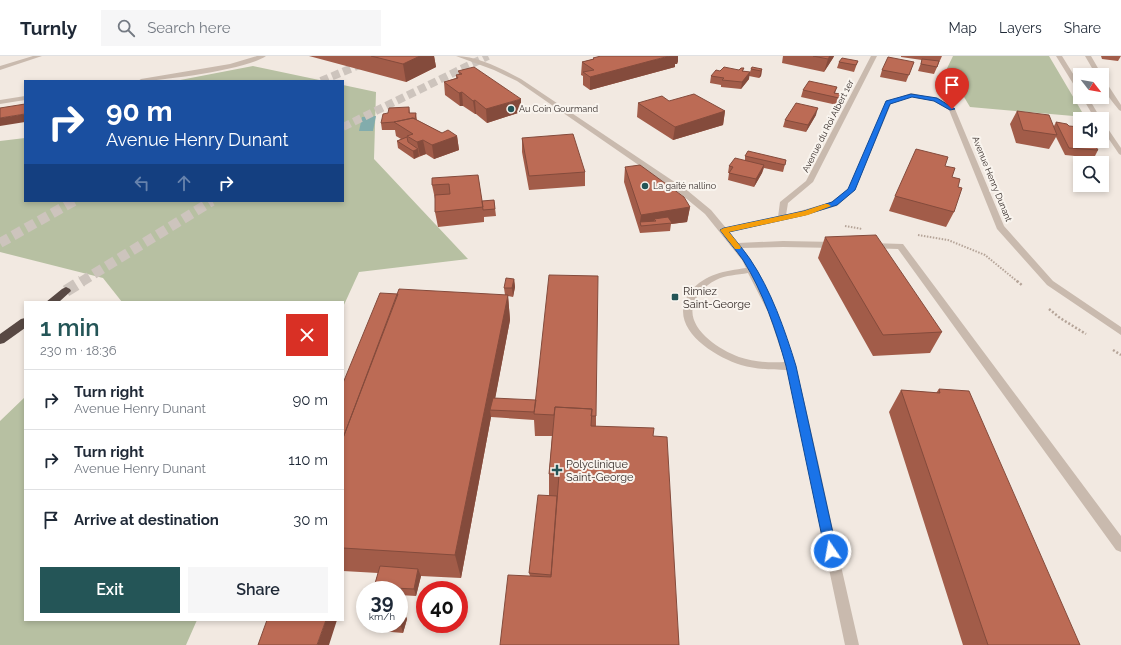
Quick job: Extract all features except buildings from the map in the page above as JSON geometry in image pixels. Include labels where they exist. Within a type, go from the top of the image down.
[{"type":"highway","points":[[53,301],[66,291]]},
{"type":"highway","points":[[0,340],[24,323]]},
{"type":"street","points":[[0,68],[38,56]]},
{"type":"street","points":[[147,80],[231,66],[263,56]]},
{"type":"street","points":[[463,56],[519,80],[560,106],[685,193],[708,212],[724,230],[752,270],[773,312],[791,366],[852,645]]},
{"type":"street","name":"Avenue du Roi Albert 1er","points":[[782,218],[784,202],[809,182],[874,56]]},
{"type":"street","points":[[1059,56],[1073,79]]},
{"type":"street","points":[[1089,56],[1095,68]]},
{"type":"street","points":[[1109,92],[1121,109]]},
{"type":"street","name":"Avenue Henry Dunant","points":[[724,230],[805,213],[834,204],[851,190],[888,103],[911,96],[935,100],[952,109],[1000,227],[1050,283],[1121,332]]},
{"type":"street","points":[[0,102],[24,98]]},
{"type":"street","points":[[1109,135],[1121,153]]},
{"type":"street","points":[[736,246],[783,244],[846,246]]},
{"type":"street","points":[[861,246],[900,246],[1121,546]]},
{"type":"street","points":[[752,270],[715,277],[703,284],[688,301],[686,314],[690,324],[696,334],[713,347],[729,356],[749,364],[769,367],[791,366]]},
{"type":"path","points":[[846,226],[867,229]]},
{"type":"path","points":[[917,235],[948,240],[985,255],[1026,289]]},
{"type":"path","points":[[1043,304],[1060,318],[1087,335]]},
{"type":"path","points":[[1108,347],[1121,355]]},
{"type":"green space","points":[[953,56],[1049,56],[1073,97],[1073,104],[1077,104],[1082,112],[1073,112],[1073,116],[970,107],[964,97],[936,91]]},
{"type":"green space","points":[[253,66],[319,80],[180,80]]},
{"type":"green space","points":[[344,85],[376,92],[374,159],[468,259],[359,272],[344,305],[344,301],[121,301],[103,278],[0,252],[0,141],[24,138],[24,202],[344,202]]},
{"type":"green space","points":[[24,398],[24,621],[197,621],[186,645],[0,645],[0,421]]},
{"type":"water","points":[[376,116],[373,131],[359,131],[362,117]]},
{"type":"tunnel","points":[[323,80],[381,56]]},
{"type":"tunnel","points":[[344,127],[488,56]]},
{"type":"tunnel","points":[[0,243],[72,202]]},
{"type":"tunnel","points":[[81,282],[210,202]]},
{"type":"tunnel","points":[[66,291],[82,281]]},
{"type":"slow traffic","points":[[737,247],[724,230],[805,213],[828,206]]},
{"type":"place","name":"Au Coin Gourmand","points":[[511,109]]},
{"type":"place","name":"La gaîté nallino","points":[[645,186]]},
{"type":"place","name":"Rimiez Saint-George","points":[[675,297]]},
{"type":"place","name":"Polyclinique Saint-George","points":[[557,470]]},
{"type":"route","points":[[831,551],[791,366],[784,344],[773,312],[760,285],[746,260],[724,230],[805,213],[834,204],[851,190],[888,103],[911,96],[935,100],[952,109]]}]
